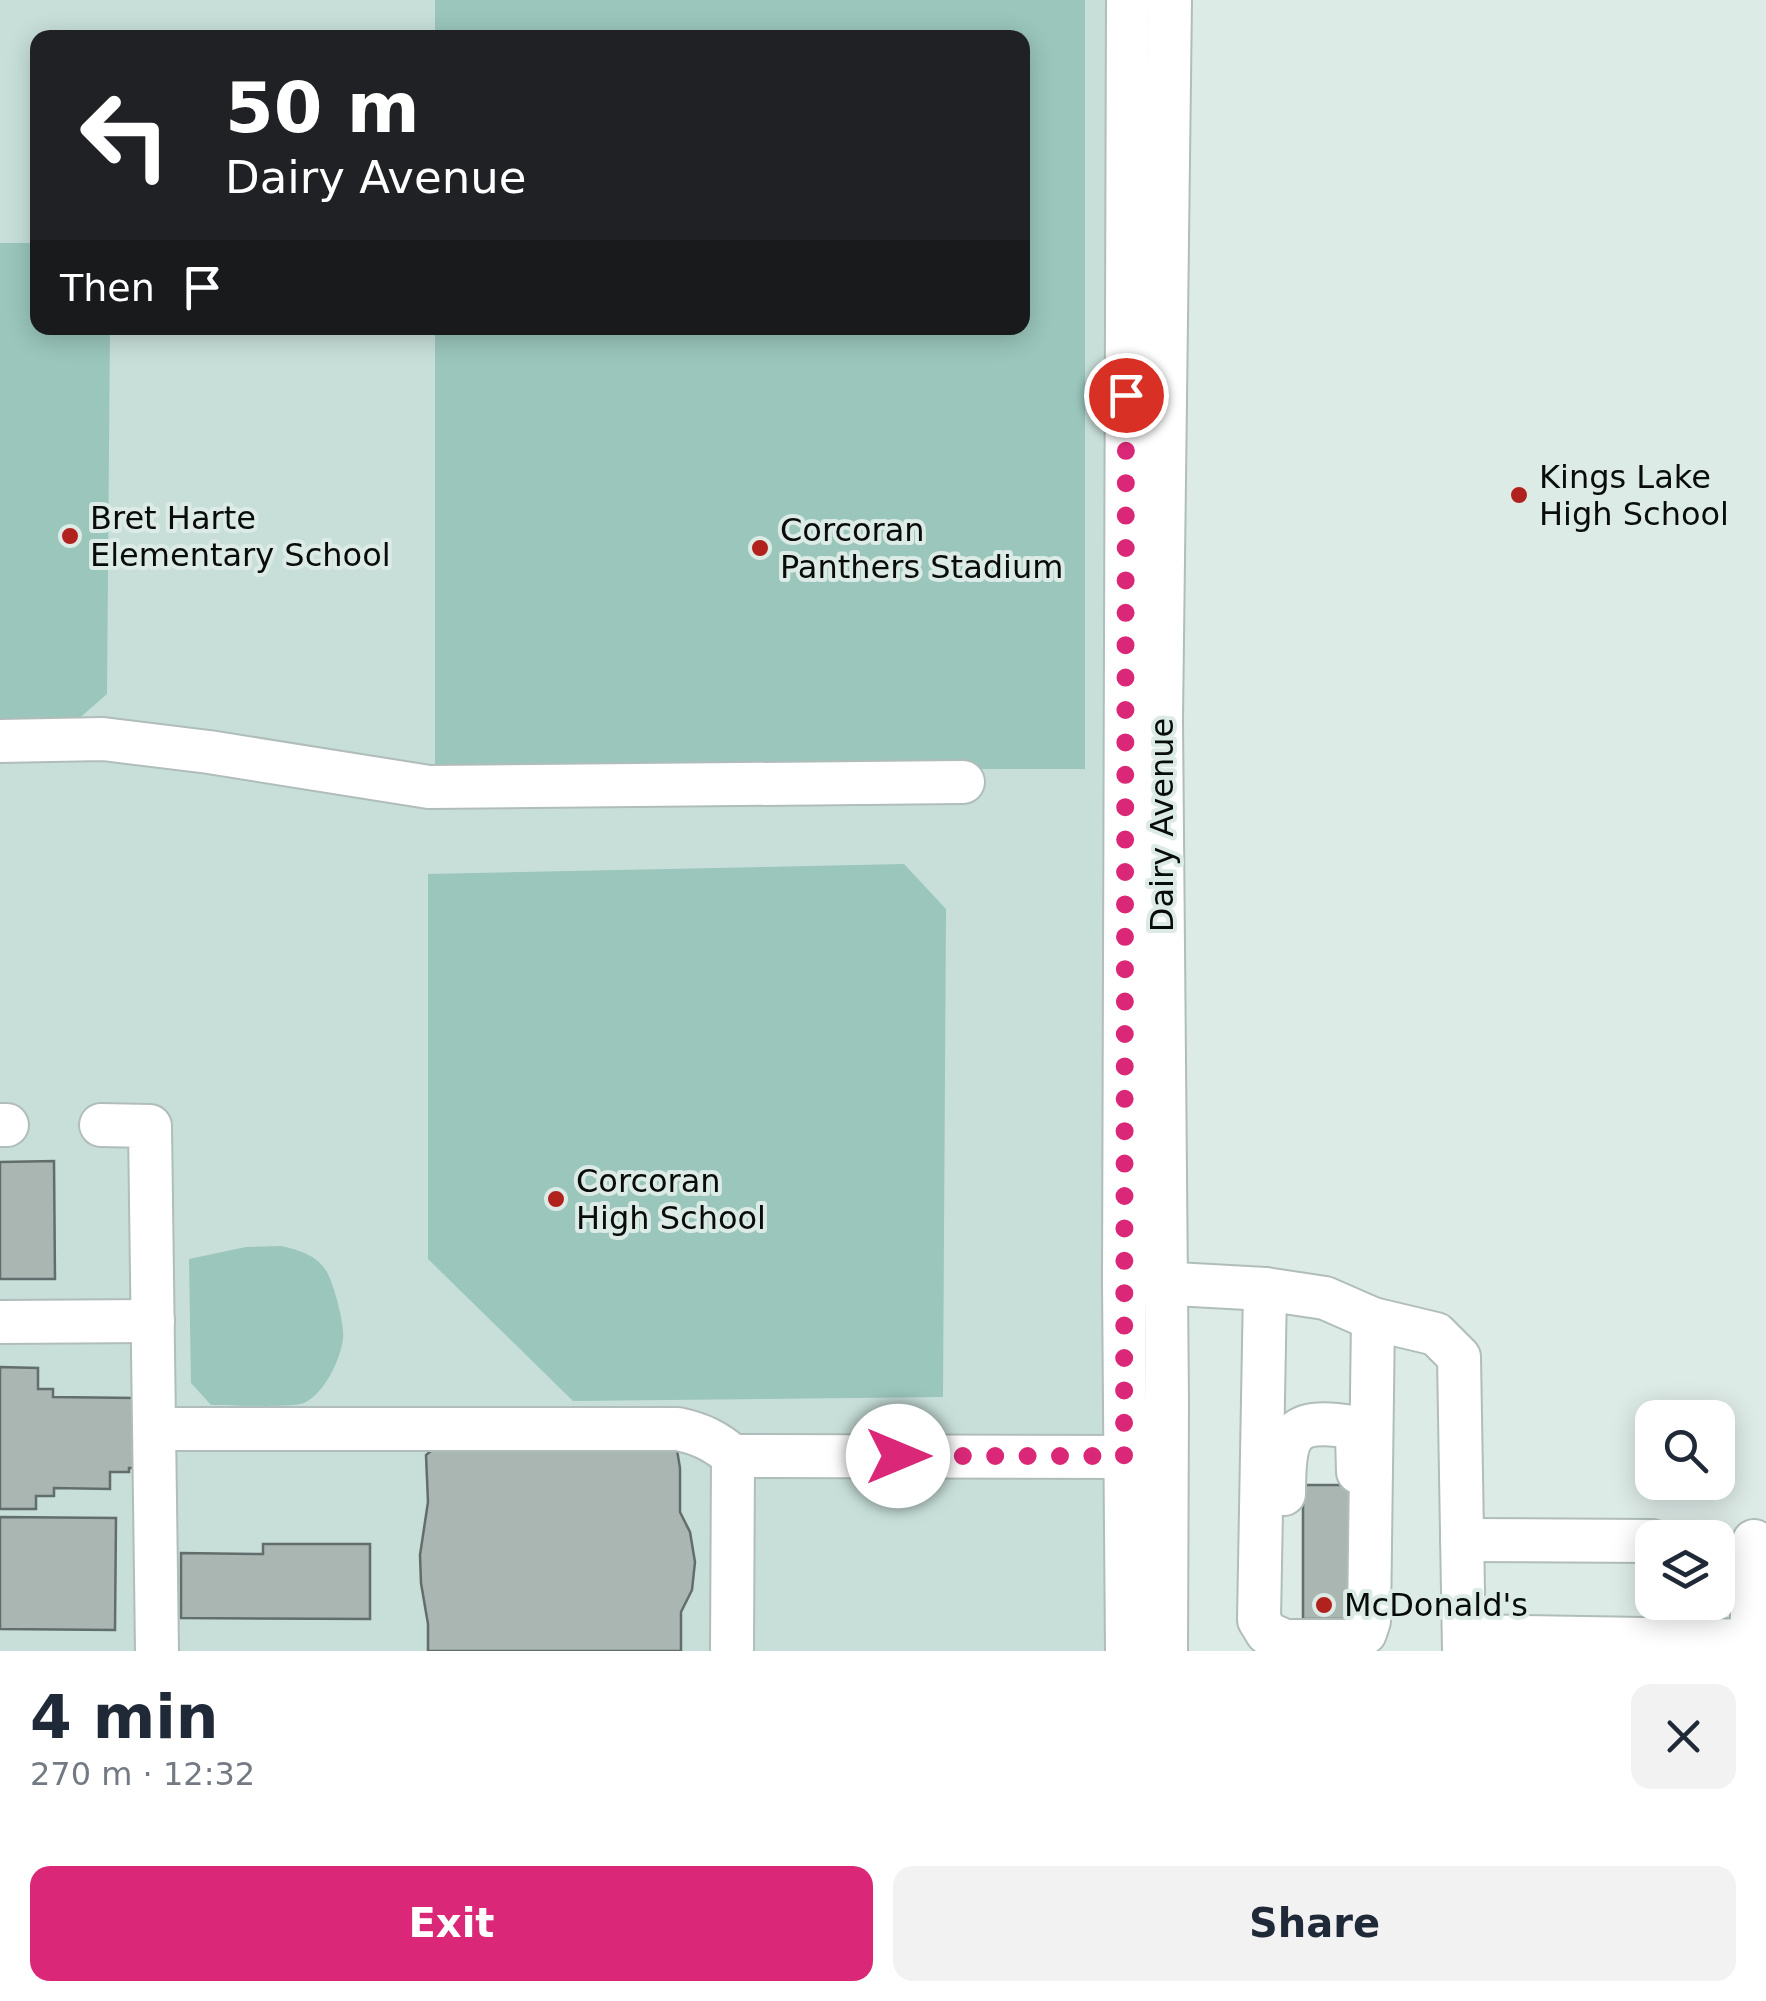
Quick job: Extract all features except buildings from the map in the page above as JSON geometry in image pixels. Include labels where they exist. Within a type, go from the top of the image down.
[{"type":"street","name":"Dairy Avenue","points":[[1128,0],[1124,1282],[1166,1651]]},
{"type":"street","name":"Dairy Avenue","points":[[1127,1651],[1166,1283],[1161,720],[1170,0]]},
{"type":"street","points":[[0,741],[103,738],[430,787],[963,782]]},
{"type":"street","points":[[102,1124],[150,1126],[157,1651]]},
{"type":"street","points":[[1124,1282],[1265,1289],[1325,1298],[1373,1319],[1436,1334],[1459,1357],[1464,1644],[1756,1645],[1746,1541]]},
{"type":"street","points":[[1265,1289],[1259,1620],[1267,1633],[1285,1641],[1353,1641],[1365,1633],[1369,1620],[1373,1319]]},
{"type":"street","points":[[0,1322],[152,1321]]},
{"type":"street","points":[[1285,1641],[1284,1456],[1287,1443],[1311,1424],[1352,1427],[1357,1436],[1360,1599],[1369,1620]]},
{"type":"street","points":[[154,1429],[678,1429],[703,1435],[733,1456],[1145,1457]]},
{"type":"street","points":[[732,1651],[733,1456]]},
{"type":"street","points":[[1462,1540],[1635,1541]]},
{"type":"shaded area","name":"Corcoran High School","points":[[0,0],[1119,0],[1110,1651],[0,1651]]},
{"type":"green space","name":"Corcoran Panthers Stadium","points":[[435,0],[1085,0],[1085,769],[435,768],[435,335],[1030,335],[1030,30],[435,30]]},
{"type":"green space","points":[[0,243],[30,243],[30,335],[110,335],[107,694],[76,721],[0,720]]},
{"type":"green space","points":[[904,864],[946,909],[943,1397],[573,1401],[428,1259],[428,874]]},
{"type":"green space","points":[[281,1246],[313,1257],[330,1278],[343,1333],[335,1367],[318,1392],[298,1405],[211,1405],[191,1383],[189,1259],[246,1247]]},
{"type":"place","name":"Kings Lake High School","points":[[1519,495]]},
{"type":"place","name":"Bret Harte Elementary School","points":[[70,536]]},
{"type":"place","name":"Corcoran Panthers Stadium","points":[[760,548]]},
{"type":"place","name":"Corcoran High School","points":[[556,1199]]},
{"type":"place","name":"McDonald's","points":[[1324,1605]]},
{"type":"route","points":[[898,1456],[1124,1456],[1126,395]]}]
